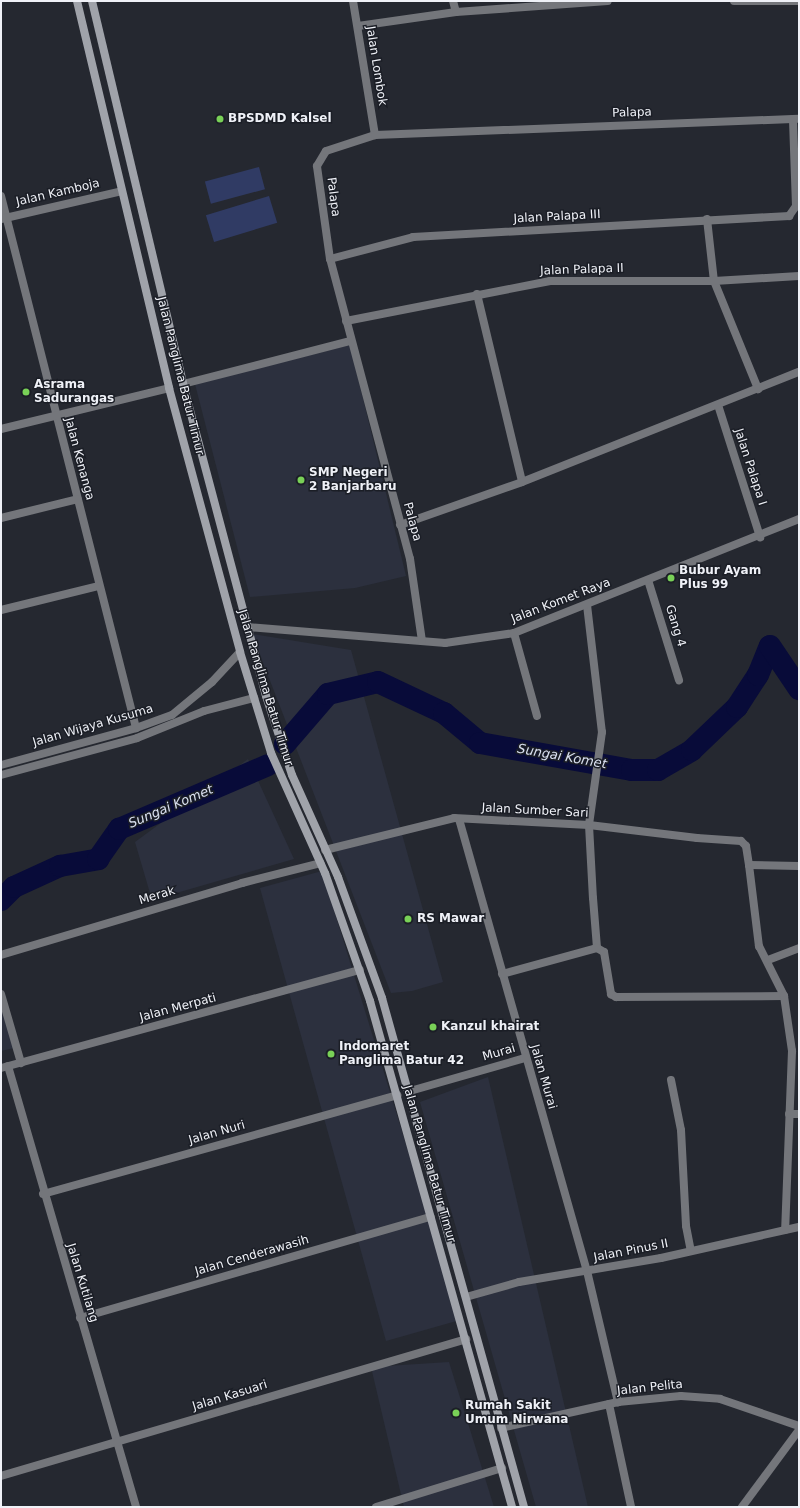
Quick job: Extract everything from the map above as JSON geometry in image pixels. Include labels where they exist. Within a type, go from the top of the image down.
[{"type":"main road","name":"Jalan Panglima Batur Timur","points":[[77,1],[169,388],[240,652],[271,753],[321,863],[360,970],[397,1095],[512,1507]]},
{"type":"main road","name":"Jalan Panglima Batur Timur","points":[[92,1],[183,384],[282,748],[357,927],[382,998],[410,1091],[501,1428],[524,1507]]},
{"type":"main road","points":[[82,24],[90,27],[96,20]]},
{"type":"main road","points":[[95,75],[101,70],[109,72]]},
{"type":"main road","points":[[131,232],[139,233],[145,228]]},
{"type":"main road","points":[[145,287],[150,281],[158,283]]},
{"type":"main road","points":[[420,1178],[432,1175]]},
{"type":"street","name":"Jalan Lombok","points":[[353,1],[375,136]]},
{"type":"street","points":[[453,1],[456,12]]},
{"type":"street","points":[[358,26],[456,12],[553,2],[608,1]]},
{"type":"street","points":[[734,2],[799,1]]},
{"type":"street","name":"Palapa","points":[[422,641],[410,559],[330,259],[318,166],[326,151],[375,136],[796,119]]},
{"type":"street","name":"Jalan Palapa III","points":[[330,259],[413,237],[707,219],[789,216],[796,206],[796,119]]},
{"type":"street","name":"Jalan Kamboja","points":[[4,218],[122,191]]},
{"type":"street","name":"Jalan Kenanga","points":[[1,196],[4,218],[78,499],[136,728]]},
{"type":"street","points":[[707,219],[714,281],[758,389]]},
{"type":"street","name":"Jalan Palapa II","points":[[346,321],[477,294],[550,281],[714,281],[799,276]]},
{"type":"street","points":[[477,294],[522,482]]},
{"type":"street","points":[[183,384],[351,342]]},
{"type":"street","points":[[400,525],[522,482],[799,372]]},
{"type":"street","points":[[1,429],[169,388]]},
{"type":"street","name":"Jalan Palapa I","points":[[718,405],[760,537]]},
{"type":"street","points":[[1,518],[78,499]]},
{"type":"street","name":"Jalan Komet Raya","points":[[248,627],[445,643],[514,633],[760,537],[799,520]]},
{"type":"street","name":"Gang 4","points":[[648,580],[679,680]]},
{"type":"street","points":[[1,610],[99,586]]},
{"type":"street","points":[[587,605],[602,736],[589,825],[597,948]]},
{"type":"street","points":[[514,633],[537,716]]},
{"type":"street","name":"Jalan Wijaya Kusuma","points":[[1,765],[136,728],[172,715],[207,686],[240,652]]},
{"type":"street","name":"Jalan Wijaya Kusuma","points":[[1,775],[137,738],[204,711],[254,698]]},
{"type":"street","name":"Jalan Sumber Sari","points":[[325,850],[447,818],[589,825],[697,838],[738,840],[746,846],[749,865]]},
{"type":"street","name":"Jalan Murai","points":[[459,819],[525,1058],[587,1271],[618,1402]]},
{"type":"street","name":"Merak","points":[[1,955],[242,883],[321,863]]},
{"type":"street","points":[[786,1230],[789,1114],[796,1050],[784,996],[768,960],[759,946],[749,865],[799,866]]},
{"type":"street","points":[[502,974],[597,948],[604,952],[611,994],[614,997],[784,996]]},
{"type":"street","points":[[768,960],[799,948]]},
{"type":"street","name":"Jalan Merpati","points":[[4,1067],[360,970]]},
{"type":"street","points":[[1,994],[22,1063]]},
{"type":"street","name":"Murai","points":[[410,1091],[525,1058]]},
{"type":"street","name":"Jalan Kutilang","points":[[4,1067],[136,1507]]},
{"type":"street","points":[[671,1080],[681,1130],[686,1226],[691,1251]]},
{"type":"street","name":"Jalan Nuri","points":[[43,1194],[397,1095]]},
{"type":"street","points":[[789,1114],[799,1114]]},
{"type":"street","name":"Jalan Cenderawasih","points":[[80,1318],[431,1217]]},
{"type":"street","name":"Jalan Pinus II","points":[[466,1297],[519,1282],[587,1271],[691,1251],[799,1227]]},
{"type":"street","name":"Jalan Kasuari","points":[[1,1476],[466,1339]]},
{"type":"street","name":"Jalan Pelita","points":[[501,1428],[618,1402],[700,1396],[728,1401],[799,1426]]},
{"type":"street","points":[[609,1404],[631,1507]]},
{"type":"street","points":[[742,1507],[799,1430]]},
{"type":"street","points":[[376,1507],[502,1468]]},
{"type":"shaded area","points":[[259,167],[265,189],[211,204],[205,181]]},
{"type":"shaded area","points":[[269,196],[277,223],[214,242],[206,215]]},
{"type":"shaded area","name":"SMP Negeri 2 Banjarbaru","points":[[350,345],[406,576],[355,588],[250,597],[195,384]]},
{"type":"shaded area","points":[[252,634],[351,650],[443,982],[412,991],[391,993]]},
{"type":"shaded area","points":[[248,759],[294,859],[152,900],[135,842]]},
{"type":"shaded area","points":[[322,871],[460,1320],[386,1341],[260,888]]},
{"type":"shaded area","points":[[1,1002],[14,1048],[1,1051]]},
{"type":"shaded area","points":[[488,1077],[588,1507],[536,1507],[420,1102]]},
{"type":"shaded area","points":[[449,1362],[494,1507],[404,1507],[371,1367]]},
{"type":"waterway","name":"Sungai Komet","points":[[285,744],[328,694],[378,682],[444,713],[480,743],[632,770],[658,770],[692,750],[737,707],[758,675],[770,646],[799,689]]},
{"type":"waterway","name":"Sungai Komet","points":[[1,900],[14,887],[60,866],[98,859],[119,829],[268,765]]},
{"type":"place","name":"BPSDMD Kalsel","points":[[220,119]]},
{"type":"place","name":"Asrama Sadurangas","points":[[26,392]]},
{"type":"place","name":"SMP Negeri 2 Banjarbaru","points":[[301,480]]},
{"type":"place","name":"Bubur Ayam Plus 99","points":[[671,578]]},
{"type":"place","name":"RS Mawar","points":[[408,919]]},
{"type":"place","name":"Kanzul khairat","points":[[433,1027]]},
{"type":"place","name":"Indomaret Panglima Batur 42","points":[[331,1054]]},
{"type":"place","name":"Rumah Sakit Umum Nirwana","points":[[456,1413]]}]
